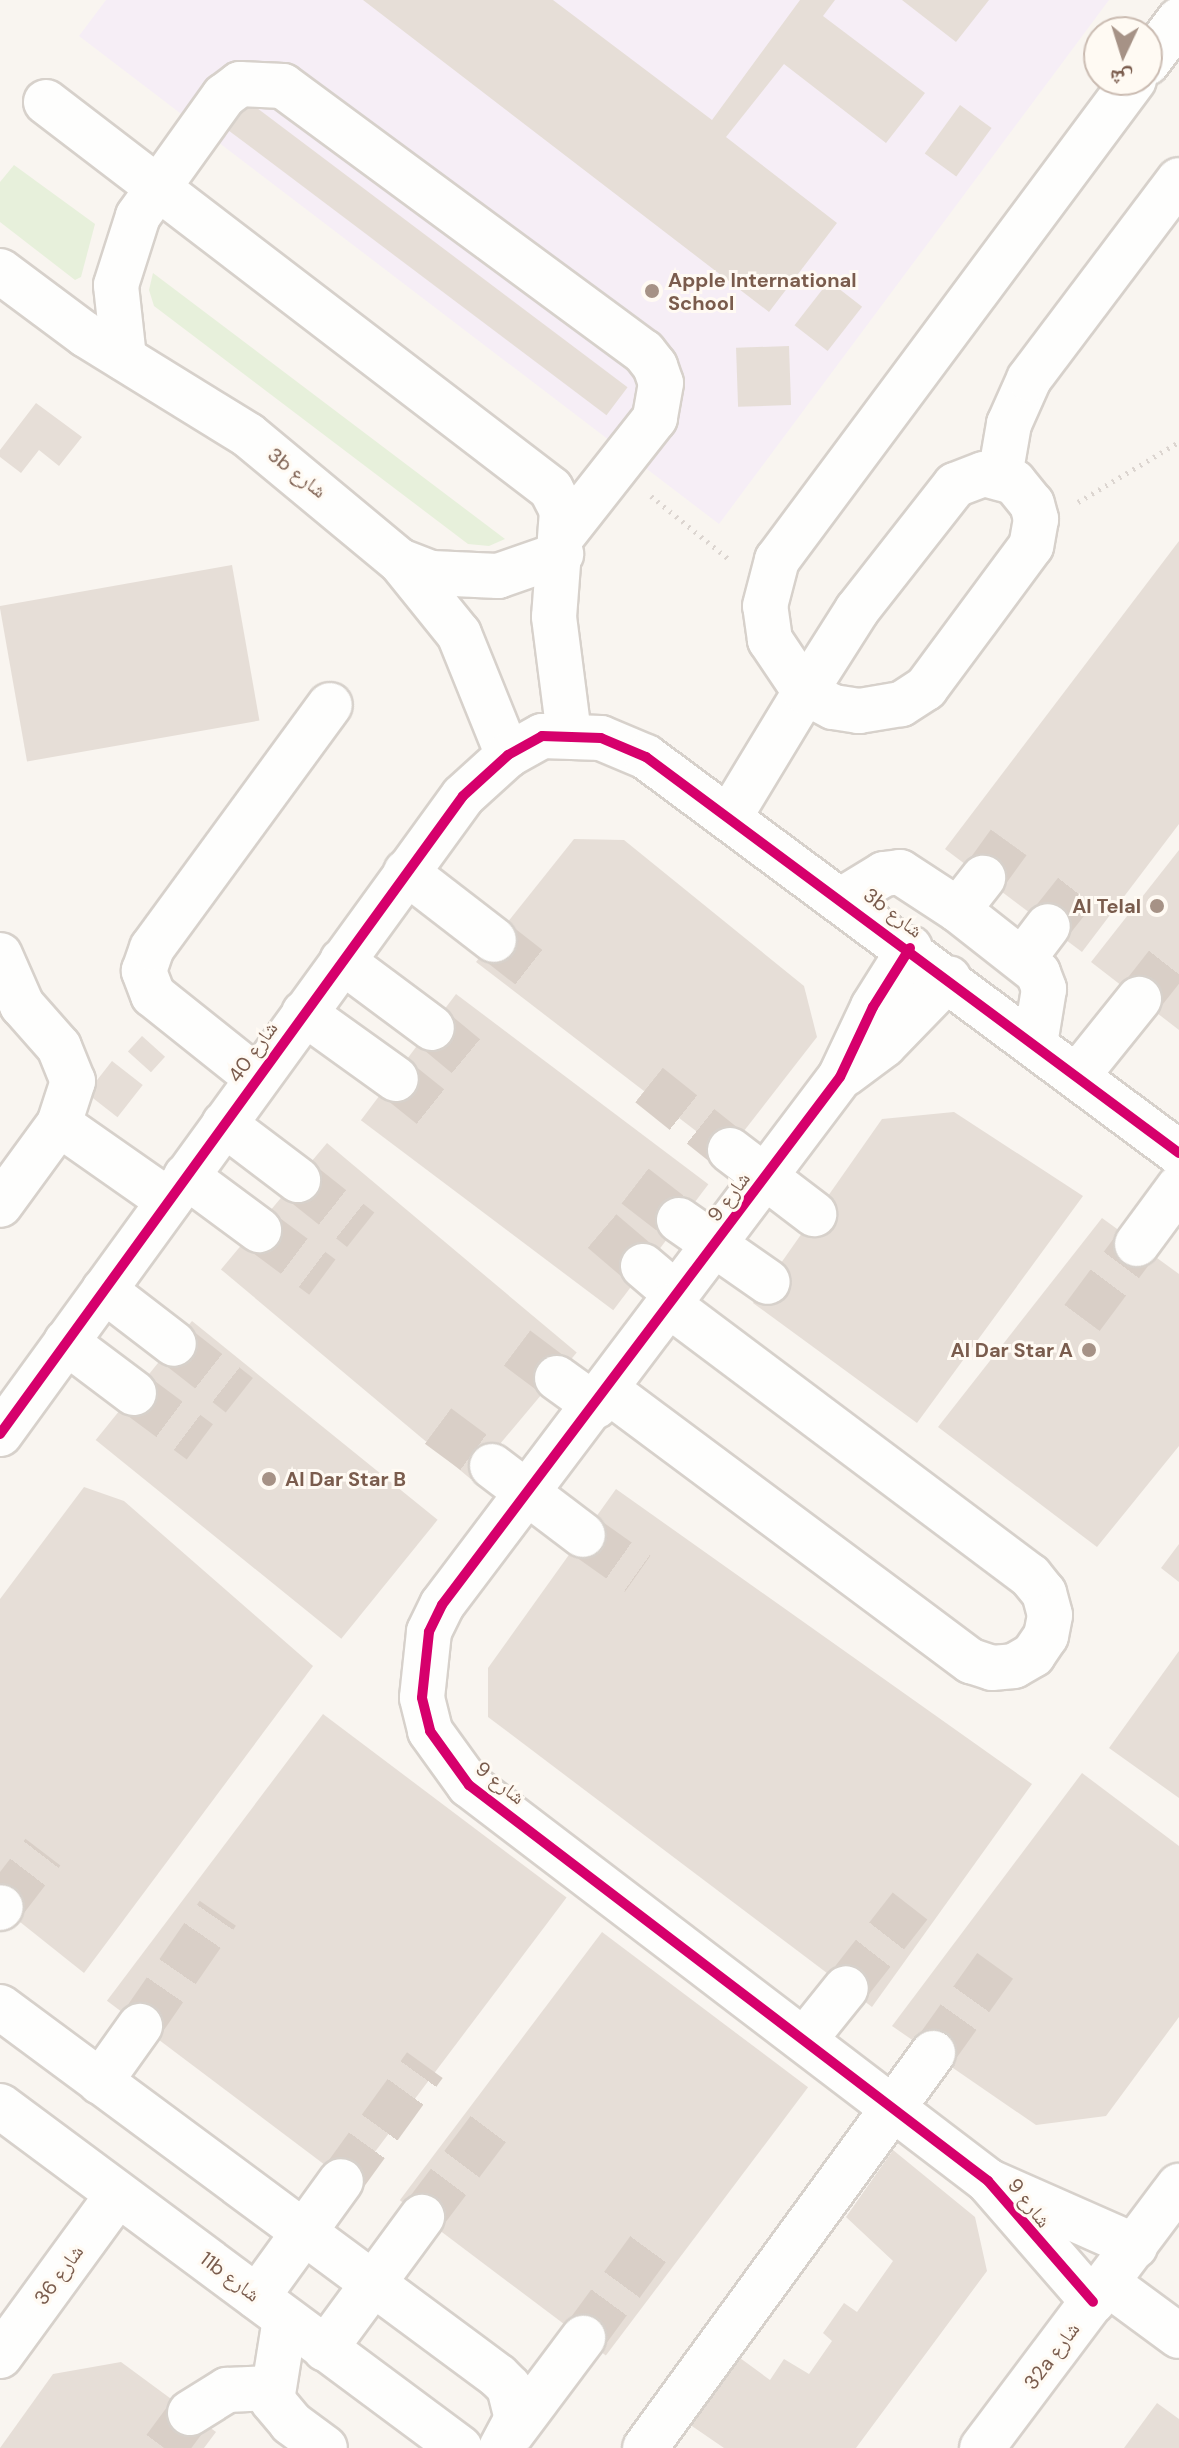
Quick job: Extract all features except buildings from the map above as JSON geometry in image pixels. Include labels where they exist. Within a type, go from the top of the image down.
[{"type":"street","points":[[1163,42],[1179,20]]},
{"type":"street","points":[[124,358],[116,285],[123,250],[157,187],[224,96],[240,84],[262,81],[299,95],[644,352],[658,375],[661,401],[655,418],[562,544],[498,576],[432,573],[400,561]]},
{"type":"street","points":[[730,816],[805,692],[857,610],[945,497],[969,477],[1000,476],[1024,492],[1036,519],[1031,546],[926,688],[901,704],[859,711],[833,707],[805,692],[770,640],[767,590],[786,547],[1122,96]]},
{"type":"street","points":[[46,102],[534,472],[562,511],[562,544],[554,617],[569,734]]},
{"type":"street","points":[[1000,476],[1009,424],[1029,379],[1179,180]]},
{"type":"street","name":"3b شارع","points":[[0,271],[124,358],[258,443],[400,561],[465,645],[508,755]]},
{"type":"street","points":[[257,1078],[153,995],[144,971],[152,948],[330,705]]},
{"type":"street","name":"3b شارع","points":[[569,734],[601,738],[646,757],[910,948],[1179,1153]]},
{"type":"street","name":"شارع 40","points":[[0,1434],[463,796],[508,755],[542,736],[569,734]]},
{"type":"street","points":[[406,872],[494,940]]},
{"type":"street","points":[[843,899],[884,874],[900,872],[971,894],[1035,943],[1038,973],[1044,989],[1035,1044]]},
{"type":"street","name":"شارع 9","points":[[910,948],[873,1007],[840,1077],[468,1576],[446,1645],[448,1714],[475,1777],[497,1804],[988,2181],[1135,2246]]},
{"type":"street","points":[[0,955],[22,1005],[70,1064],[72,1096],[59,1124],[0,1205]]},
{"type":"street","points":[[342,961],[432,1028]]},
{"type":"street","name":"شارع 9","points":[[840,1077],[884,1045],[949,978]]},
{"type":"street","points":[[1077,1076],[1139,999]]},
{"type":"street","points":[[304,1013],[396,1079]]},
{"type":"street","points":[[59,1124],[259,1230]]},
{"type":"street","points":[[224,1124],[298,1180]]},
{"type":"street","points":[[730,1150],[814,1214]]},
{"type":"street","points":[[1137,1244],[1179,1187]]},
{"type":"street","points":[[679,1220],[768,1282]]},
{"type":"street","points":[[557,1378],[601,1398],[971,1661],[992,1668],[1014,1666],[1033,1655],[1046,1636],[1050,1615],[1044,1593],[1030,1576],[674,1300],[643,1266]]},
{"type":"street","points":[[104,1290],[174,1344]]},
{"type":"street","points":[[66,1342],[134,1393]]},
{"type":"street","points":[[492,1466],[583,1535]]},
{"type":"street","points":[[805,2039],[846,1988]]},
{"type":"street","points":[[0,2007],[509,2387],[517,2418],[507,2440]]},
{"type":"street","points":[[100,2082],[140,2026]]},
{"type":"street","points":[[645,2448],[933,2053]]},
{"type":"street","name":"11b شارع","points":[[0,2106],[460,2448]]},
{"type":"street","points":[[278,2420],[271,2308],[303,2234],[341,2181]]},
{"type":"street","name":"شارع 9","points":[[988,2181],[1024,2228],[1100,2292],[1179,2336]]},
{"type":"street","name":"32a شارع","points":[[982,2448],[1179,2186]]},
{"type":"street","name":"شارع 36","points":[[0,2356],[118,2194]]},
{"type":"street","points":[[325,2349],[422,2217]]},
{"type":"street","points":[[507,2440],[583,2338]]},
{"type":"street","points":[[190,2413],[227,2390],[325,2448]]},
{"type":"path","points":[[1036,519],[1085,499],[1179,442]]},
{"type":"path","points":[[616,467],[767,590]]},
{"type":"shaded area","name":"Apple International School","points":[[106,0],[1109,0],[1097,16],[1083,16],[1083,35],[719,524],[79,36]]},
{"type":"green space","points":[[14,165],[95,224],[81,277],[75,280],[0,222],[0,182]]},
{"type":"green space","points":[[153,273],[505,539],[489,546],[468,544],[154,306],[149,290]]},
{"type":"tunnel","points":[[983,878],[1009,842]]},
{"type":"tunnel","points":[[1048,926],[1078,888]]},
{"type":"tunnel","points":[[494,940],[544,979]]},
{"type":"tunnel","points":[[1139,999],[1179,948]]},
{"type":"tunnel","points":[[432,1028],[479,1067]]},
{"type":"tunnel","points":[[396,1079],[441,1115]]},
{"type":"tunnel","points":[[649,1085],[730,1150]]},
{"type":"tunnel","points":[[298,1180],[361,1230]]},
{"type":"tunnel","points":[[635,1186],[679,1220]]},
{"type":"tunnel","points":[[259,1230],[322,1277]]},
{"type":"tunnel","points":[[602,1231],[643,1266]]},
{"type":"tunnel","points":[[1082,1318],[1137,1244]]},
{"type":"tunnel","points":[[174,1344],[239,1395]]},
{"type":"tunnel","points":[[517,1348],[557,1378]]},
{"type":"tunnel","points":[[134,1393],[200,1442]]},
{"type":"tunnel","points":[[438,1426],[492,1466]]},
{"type":"tunnel","points":[[583,1535],[638,1574]]},
{"type":"tunnel","points":[[1,1907],[43,1852]]},
{"type":"tunnel","points":[[846,1988],[910,1906]]},
{"type":"tunnel","points":[[140,2026],[218,1913]]},
{"type":"tunnel","points":[[933,2053],[995,1966]]},
{"type":"tunnel","points":[[341,2181],[425,2065]]},
{"type":"tunnel","points":[[422,2217],[495,2120]]},
{"type":"tunnel","points":[[583,2338],[651,2245]]},
{"type":"tunnel","points":[[164,2448],[190,2413]]},
{"type":"cycle path","points":[[0,1434],[463,796],[508,755],[542,736],[601,738],[646,757],[1179,1153]]},
{"type":"cycle path","points":[[910,948],[873,1007],[840,1077],[442,1605],[429,1632],[422,1698],[430,1731],[469,1785],[988,2181],[1093,2302]]},
{"type":"place","name":"Apple International School","points":[[652,291]]},
{"type":"place","name":"Al Telal","points":[[1157,906]]},
{"type":"place","name":"Al Dar Star A","points":[[1089,1350]]},
{"type":"place","name":"Al Dar Star B","points":[[269,1479]]}]
